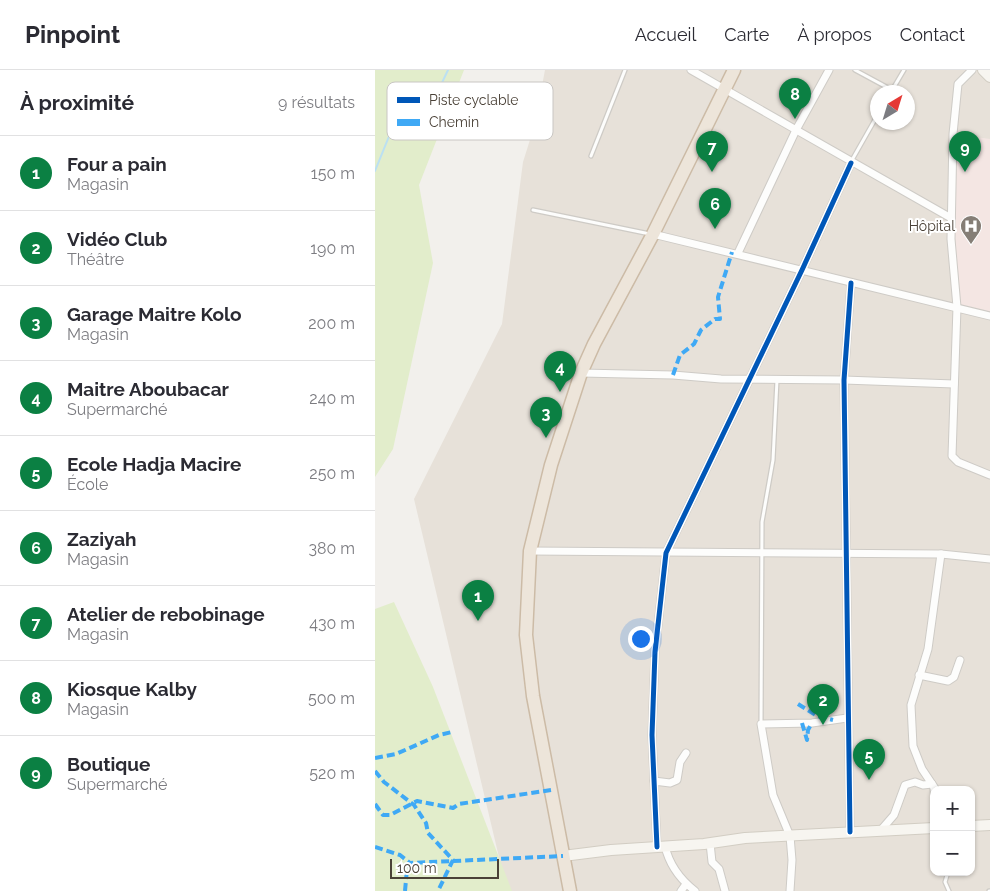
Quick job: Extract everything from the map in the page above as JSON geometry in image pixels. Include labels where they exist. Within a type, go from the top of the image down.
[{"type":"highway","points":[[570,891],[533,696],[525,635],[530,551],[551,465],[581,373],[594,344],[653,234],[735,70]]},
{"type":"street","points":[[691,70],[725,88],[851,163],[951,218]]},
{"type":"street","points":[[738,253],[796,130],[829,70]]},
{"type":"street","points":[[972,70],[958,84],[953,134],[951,218],[957,307],[952,456],[958,462],[990,474]]},
{"type":"street","points":[[983,70],[990,77]]},
{"type":"street","points":[[695,891],[686,884],[661,846],[654,781],[652,735],[655,652],[667,553],[851,163]]},
{"type":"street","points":[[653,234],[738,253],[851,283],[990,316]]},
{"type":"street","points":[[849,832],[844,380],[851,283]]},
{"type":"street","points":[[581,373],[954,384]]},
{"type":"street","points":[[530,551],[941,554],[990,559]]},
{"type":"street","points":[[933,786],[922,769],[913,746],[911,705],[928,649],[941,554]]},
{"type":"street","points":[[919,676],[948,681],[954,677],[960,660]]},
{"type":"street","points":[[790,891],[793,860],[790,836],[773,795],[761,724],[812,723],[847,718]]},
{"type":"street","points":[[654,781],[670,783],[677,780],[680,762],[686,753]]},
{"type":"street","points":[[881,830],[893,815],[905,785],[915,782],[930,786]]},
{"type":"street","points":[[975,826],[990,825]]},
{"type":"street","points":[[563,856],[611,850],[710,843],[745,838],[930,828]]},
{"type":"street","points":[[710,843],[712,862],[719,869],[725,891]]},
{"type":"street","points":[[681,891],[686,884]]},
{"type":"lane","points":[[591,156],[625,70]]},
{"type":"lane","points":[[855,70],[881,85]]},
{"type":"lane","points":[[895,85],[904,70]]},
{"type":"lane","points":[[851,163],[870,129]]},
{"type":"lane","points":[[533,210],[653,234]]},
{"type":"lane","points":[[761,724],[762,522],[773,460],[777,380]]},
{"type":"lane","points":[[947,876],[945,882],[949,891]]},
{"type":"shaded area","points":[[545,70],[990,70],[990,891],[507,891],[414,499],[502,324],[523,162],[530,140],[553,140],[553,82],[543,82]]},
{"type":"shaded area","name":"Hôpital","points":[[953,134],[990,139],[990,316],[957,307],[954,272]]},
{"type":"green space","points":[[375,70],[464,70],[459,82],[387,82],[387,140],[437,140],[419,185],[433,263],[393,449],[375,477]]},
{"type":"green space","points":[[394,602],[433,687],[512,891],[375,891],[375,609]]},
{"type":"waterway","points":[[442,82],[448,70]]},
{"type":"waterway","points":[[375,171],[388,140]]},
{"type":"marked path","points":[[673,375],[680,355],[694,344],[701,330],[715,319],[720,319],[718,297],[732,252]]},
{"type":"marked path","points":[[798,704],[817,716],[833,720]]},
{"type":"marked path","points":[[802,723],[807,740],[808,730],[812,723]]},
{"type":"marked path","points":[[375,758],[396,754],[439,735],[452,732]]},
{"type":"marked path","points":[[375,771],[384,782],[414,805],[426,823],[428,833],[453,860],[438,891]]},
{"type":"marked path","points":[[375,804],[383,815],[390,815],[417,801],[453,808],[459,804],[551,790]]},
{"type":"marked path","points":[[375,847],[400,855],[410,863]]},
{"type":"marked path","points":[[405,891],[407,869],[410,863],[563,856]]},
{"type":"cycle path","points":[[657,847],[652,735],[655,652],[666,553],[802,270],[851,163]]},
{"type":"cycle path","points":[[850,832],[844,380],[851,283]]},
{"type":"place","name":"Kiosque Kalby","points":[[795,119]]},
{"type":"place","name":"Atelier de rebobinage","points":[[712,172]]},
{"type":"place","name":"Boutique","points":[[965,172]]},
{"type":"place","name":"Zaziyah","points":[[715,229]]},
{"type":"place","name":"Hôpital","points":[[971,245]]},
{"type":"place","name":"Maitre Aboubacar","points":[[560,392]]},
{"type":"place","name":"Garage Maitre Kolo","points":[[546,438]]},
{"type":"place","name":"Four a pain","points":[[478,621]]},
{"type":"place","name":"Vidéo Club","points":[[823,725]]},
{"type":"place","name":"Ecole Hadja Macire","points":[[869,780]]}]
